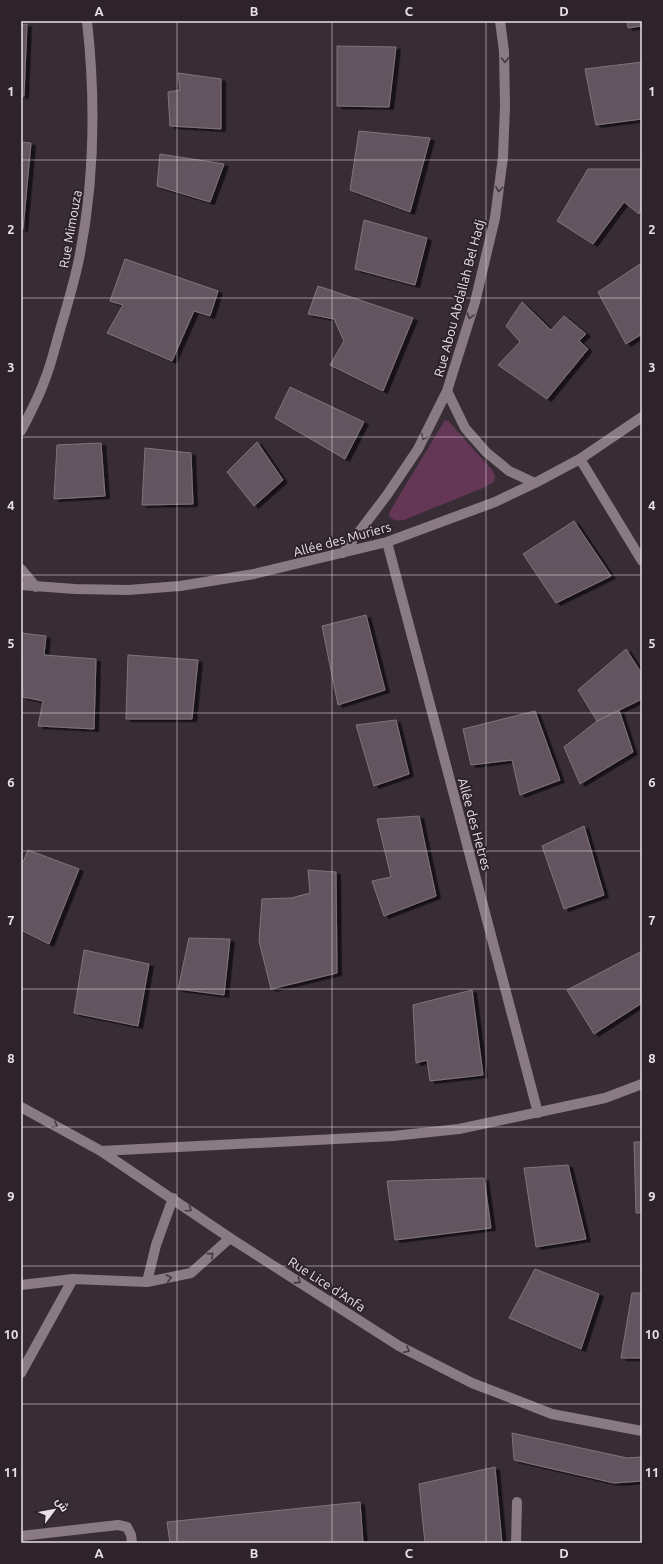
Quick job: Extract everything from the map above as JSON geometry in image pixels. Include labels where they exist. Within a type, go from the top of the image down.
[{"type":"street","name":"Rue Mimouza","points":[[21,431],[44,382],[67,306],[79,260],[88,208],[93,159],[94,103],[92,59],[87,21]]},
{"type":"street","name":"Rue Abou Abdallah Bel Hadj","points":[[343,553],[387,496],[418,449],[447,391],[475,302],[495,218],[503,157],[506,106],[504,51],[500,21]]},
{"type":"street","name":"Rue Abou Abdallah Bel Hadj","points":[[447,391],[465,428],[486,452],[509,471],[535,483]]},
{"type":"street","name":"Allée des Muriers","points":[[21,586],[128,590],[180,586],[254,574],[387,542],[495,502],[535,483],[580,459],[642,417]]},
{"type":"street","points":[[580,459],[642,561]]},
{"type":"street","name":"Allêe des Hetres","points":[[387,542],[538,1113]]},
{"type":"street","points":[[21,569],[36,587]]},
{"type":"street","points":[[101,1151],[393,1136],[459,1129],[606,1098],[642,1084]]},
{"type":"street","name":"Rue Lice d'Anfa","points":[[21,1106],[101,1151],[173,1198],[230,1238],[399,1346],[472,1383],[552,1414],[642,1431]]},
{"type":"street","points":[[147,1282],[150,1263],[173,1198]]},
{"type":"street","points":[[21,1285],[73,1279],[147,1282],[191,1273],[230,1238]]},
{"type":"street","points":[[21,1374],[73,1279]]},
{"type":"street","points":[[516,1543],[517,1502]]},
{"type":"street","points":[[21,1536],[118,1525],[127,1527],[132,1543]]},
{"type":"shaded area","points":[[445,420],[452,425],[493,471],[495,476],[494,482],[483,488],[404,520],[394,520],[389,516],[390,511]]},
{"type":"building","points":[[627,21],[642,21],[642,26],[628,28]]},
{"type":"building","points":[[27,24],[24,96],[21,96],[21,25]]},
{"type":"building","points":[[337,46],[396,47],[389,107],[337,106]]},
{"type":"building","points":[[642,62],[642,119],[596,125],[585,69]]},
{"type":"building","points":[[178,73],[221,79],[221,129],[170,126],[168,92],[180,90]]},
{"type":"building","points":[[359,131],[430,138],[410,212],[350,190]]},
{"type":"building","points":[[21,142],[31,143],[23,229],[21,229]]},
{"type":"building","points":[[160,154],[224,164],[210,202],[157,186]]},
{"type":"building","points":[[588,169],[642,169],[642,204],[639,214],[624,202],[593,244],[557,221]]},
{"type":"building","points":[[364,220],[427,238],[415,285],[355,269]]},
{"type":"building","points":[[125,259],[218,291],[210,316],[194,311],[172,361],[107,333],[123,305],[110,301]]},
{"type":"building","points":[[640,264],[642,268],[642,334],[626,344],[598,292]]},
{"type":"building","points":[[318,286],[413,318],[383,391],[330,365],[344,341],[334,319],[308,314]]},
{"type":"building","points":[[522,302],[551,330],[564,316],[586,334],[579,341],[588,349],[547,399],[498,365],[520,342],[506,326]]},
{"type":"building","points":[[290,387],[364,422],[345,459],[275,418]]},
{"type":"building","points":[[257,442],[283,480],[254,506],[227,472]]},
{"type":"building","points":[[101,443],[105,496],[54,499],[57,445]]},
{"type":"building","points":[[145,448],[191,453],[193,504],[142,505]]},
{"type":"building","points":[[574,521],[611,576],[556,603],[523,554]]},
{"type":"building","points":[[366,615],[385,690],[338,705],[322,626]]},
{"type":"building","points":[[21,633],[46,636],[44,655],[96,659],[94,729],[38,726],[43,701],[23,697]]},
{"type":"building","points":[[626,649],[642,674],[642,699],[597,721],[578,690]]},
{"type":"building","points":[[128,655],[198,660],[192,719],[126,719]]},
{"type":"building","points":[[619,710],[633,752],[580,784],[564,747],[597,721]]},
{"type":"building","points":[[535,711],[560,780],[520,795],[512,760],[471,765],[463,729]]},
{"type":"building","points":[[396,720],[409,774],[374,786],[356,725]]},
{"type":"building","points":[[419,816],[436,896],[384,916],[372,881],[391,877],[377,819]]},
{"type":"building","points":[[584,826],[604,895],[564,909],[542,846]]},
{"type":"building","points":[[28,850],[79,869],[49,944],[21,930],[21,867]]},
{"type":"building","points":[[308,870],[336,872],[337,973],[271,989],[259,941],[262,899],[291,898],[310,893]]},
{"type":"building","points":[[189,938],[230,939],[224,995],[178,989]]},
{"type":"building","points":[[84,950],[149,964],[138,1026],[74,1013]]},
{"type":"building","points":[[642,951],[642,1003],[594,1034],[567,990]]},
{"type":"building","points":[[472,990],[483,1075],[430,1081],[427,1060],[416,1063],[413,1005]]},
{"type":"building","points":[[634,1142],[642,1142],[642,1213],[636,1213]]},
{"type":"building","points":[[568,1165],[586,1239],[536,1247],[524,1168]]},
{"type":"building","points":[[484,1178],[491,1228],[395,1240],[387,1181]]},
{"type":"building","points":[[535,1269],[599,1294],[581,1349],[509,1318]]},
{"type":"building","points":[[632,1293],[642,1293],[642,1358],[621,1358]]},
{"type":"building","points":[[512,1433],[627,1458],[642,1457],[642,1481],[614,1483],[514,1460]]},
{"type":"building","points":[[495,1467],[502,1543],[425,1543],[419,1484]]},
{"type":"building","points":[[360,1502],[363,1543],[170,1543],[167,1522]]}]
